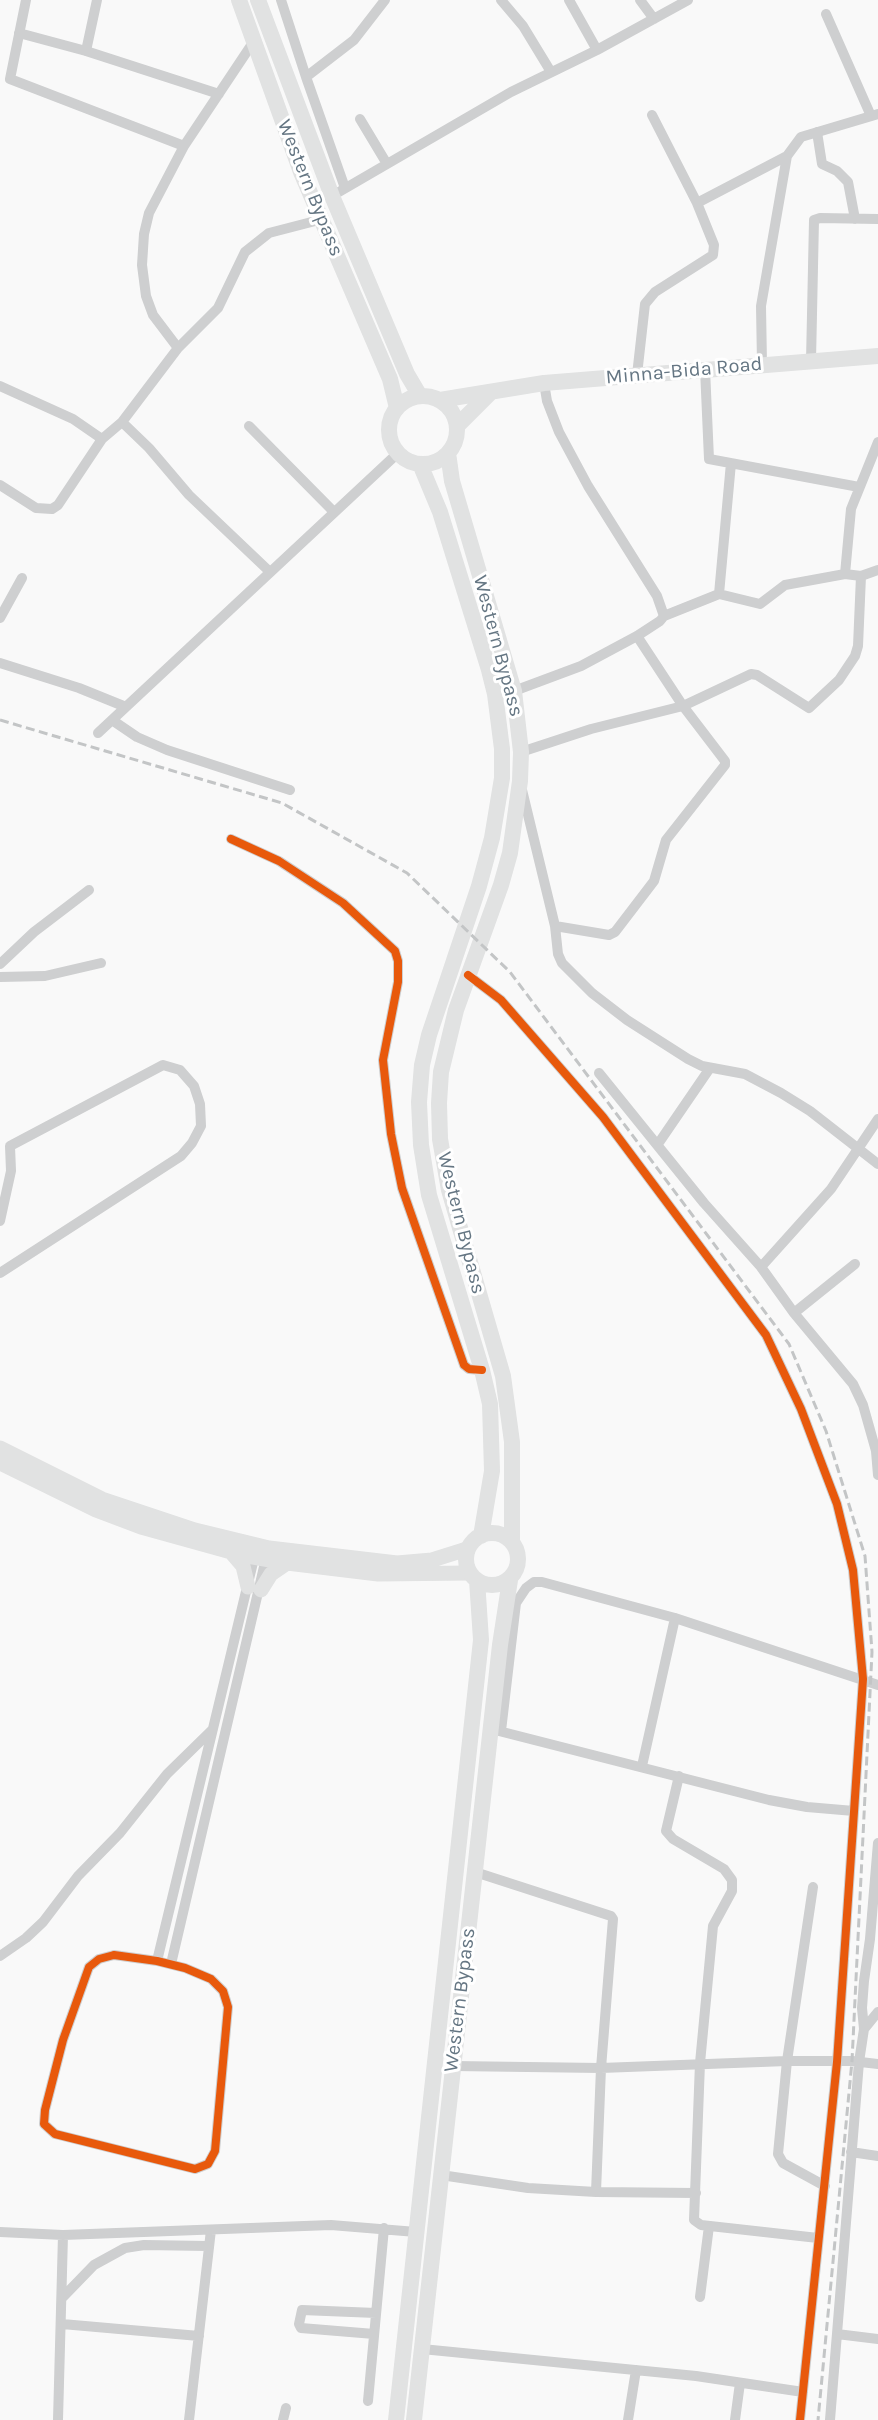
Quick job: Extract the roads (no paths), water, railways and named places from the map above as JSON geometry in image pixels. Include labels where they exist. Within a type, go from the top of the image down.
[{"type":"main road","name":"Western Bypass","points":[[239,0],[301,172],[390,378],[397,408]]},
{"type":"main road","name":"Western Bypass","points":[[258,0],[339,192],[407,374],[420,396]]},
{"type":"main road","name":"Minna-Bida Road","points":[[440,400],[544,383],[878,356]]},
{"type":"main road","points":[[457,426],[490,393]]},
{"type":"main road","points":[[420,396],[440,400],[448,407],[457,426],[457,436],[448,453],[430,463],[420,464],[408,460],[398,453],[389,435],[392,416],[404,402],[420,396]]},
{"type":"main road","name":"Western Bypass","points":[[448,453],[452,481],[514,691],[521,752],[520,781],[510,853],[456,1010],[441,1072],[440,1139],[456,1218],[503,1376],[512,1442],[512,1541]]},
{"type":"main road","name":"Western Bypass","points":[[420,464],[440,512],[489,670],[495,694],[502,749],[496,821],[467,921],[435,1015],[423,1065],[419,1102],[421,1145],[429,1195],[482,1370],[490,1404],[492,1440],[489,1494],[481,1536]]},
{"type":"main road","points":[[0,1448],[102,1499],[195,1530],[261,1553],[286,1563],[398,1575],[473,1577],[489,1586],[510,1580],[518,1561],[512,1541],[495,1533],[481,1536],[467,1549],[432,1560],[397,1563],[261,1553],[231,1552],[141,1527],[96,1510],[0,1463]]},
{"type":"main road","points":[[467,1549],[465,1559],[473,1577]]},
{"type":"main road","points":[[231,1552],[243,1566],[254,1588],[286,1563]]},
{"type":"main road","name":"Western Bypass","points":[[396,2420],[481,1640],[473,1577]]},
{"type":"main road","name":"Western Bypass","points":[[414,2420],[475,1872],[496,1730],[502,1624],[510,1580]]},
{"type":"street","points":[[26,0],[10,79],[184,146]]},
{"type":"street","points":[[86,51],[97,0]]},
{"type":"street","points":[[281,0],[339,192],[511,92],[597,50],[688,0]]},
{"type":"street","points":[[306,77],[354,40],[385,0]]},
{"type":"street","points":[[501,0],[523,26],[551,72]]},
{"type":"street","points":[[568,0],[597,50]]},
{"type":"street","points":[[640,0],[654,20]]},
{"type":"street","points":[[697,203],[787,156],[801,137],[875,115],[826,14]]},
{"type":"street","points":[[19,33],[86,51],[219,94]]},
{"type":"street","points":[[178,348],[153,315],[146,296],[142,265],[144,234],[149,213],[184,146],[254,41]]},
{"type":"street","points":[[637,375],[645,304],[656,292],[713,255],[714,245],[697,203],[652,114]]},
{"type":"street","points":[[360,119],[387,164]]},
{"type":"street","points":[[817,132],[822,164],[837,171],[848,182],[855,219]]},
{"type":"street","points":[[762,364],[761,306],[787,156]]},
{"type":"street","points":[[0,485],[36,508],[52,509],[58,505],[102,439],[122,422],[178,348],[218,308],[245,252],[269,233],[323,219]]},
{"type":"street","points":[[812,361],[814,220],[878,219]]},
{"type":"street","points":[[705,369],[709,459],[859,486]]},
{"type":"street","points":[[544,383],[547,401],[559,432],[588,486],[657,596],[664,616]]},
{"type":"street","points":[[0,386],[73,419],[102,439]]},
{"type":"street","points":[[122,422],[149,448],[189,495],[270,572]]},
{"type":"street","points":[[249,426],[334,512]]},
{"type":"street","points":[[845,574],[851,509],[878,442]]},
{"type":"street","points":[[98,733],[398,453]]},
{"type":"street","points":[[719,594],[731,463]]},
{"type":"street","points":[[514,691],[581,666],[637,636],[664,616],[719,594],[760,604],[785,585],[845,574],[861,576],[878,570]]},
{"type":"street","points":[[521,752],[591,729],[683,706],[752,674],[806,708],[813,706],[839,680],[855,656],[858,646],[861,576]]},
{"type":"street","points":[[0,618],[22,578]]},
{"type":"street","points":[[555,926],[609,935],[615,932],[652,886],[666,840],[725,765],[725,761],[683,706],[637,636]]},
{"type":"street","points":[[0,663],[79,688],[126,707]]},
{"type":"street","points":[[112,720],[137,737],[167,750],[290,790]]},
{"type":"street","points":[[520,781],[555,926],[558,954],[562,963],[592,993],[627,1020],[679,1053],[710,1068],[745,1074],[781,1093],[810,1111],[878,1164]]},
{"type":"street","points":[[231,839],[279,861],[344,903],[395,951],[399,982],[383,1060],[391,1134],[402,1188],[464,1365],[469,1369],[482,1370]]},
{"type":"street","points":[[0,964],[34,932],[88,890]]},
{"type":"street","points":[[0,977],[45,976],[101,963]]},
{"type":"street","points":[[471,967],[603,1117],[766,1335],[801,1409],[837,1504],[853,1570],[862,1679],[854,1811],[837,2062],[801,2420]]},
{"type":"street","points":[[0,1221],[11,1171],[10,1146],[163,1065],[180,1070],[194,1086],[200,1104],[201,1126],[182,1156],[0,1273]]},
{"type":"street","points":[[658,1144],[710,1068]]},
{"type":"street","points":[[598,1073],[704,1203],[761,1267],[794,1313],[853,1384],[863,1405],[876,1451],[878,1475]]},
{"type":"street","points":[[761,1267],[831,1189],[878,1119]]},
{"type":"street","points":[[794,1313],[855,1264]]},
{"type":"street","points":[[171,1965],[261,1553]]},
{"type":"street","points":[[854,1811],[807,1807],[769,1800],[496,1730],[516,1603],[526,1588],[534,1582],[542,1582],[675,1618],[878,1685]]},
{"type":"street","points":[[157,1961],[213,1729],[254,1588]]},
{"type":"street","points":[[642,1766],[675,1618]]},
{"type":"street","points":[[0,1956],[26,1938],[43,1922],[78,1876],[120,1833],[167,1774],[213,1729]]},
{"type":"street","points":[[679,1776],[666,1831],[673,1839],[724,1869],[732,1880],[732,1891],[715,1918],[713,1926],[700,2063],[694,2220],[701,2225],[818,2238]]},
{"type":"street","points":[[830,2420],[859,2062],[864,2029],[862,2008],[864,1981],[878,1843]]},
{"type":"street","points":[[475,1872],[611,1916],[613,1919],[596,2192]]},
{"type":"street","points":[[813,1887],[788,2061],[779,2159],[825,2186]]},
{"type":"street","points":[[114,1955],[171,1965],[211,1979],[223,1991],[228,2007],[215,2151],[208,2164],[195,2169],[55,2134],[44,2124],[45,2110],[63,2040],[89,1966],[99,1959],[114,1955]]},
{"type":"street","points":[[864,2029],[878,2012]]},
{"type":"street","points":[[453,2066],[602,2068],[788,2061],[878,2064]]},
{"type":"street","points":[[852,2152],[878,2156]]},
{"type":"street","points":[[441,2175],[528,2188],[596,2192],[696,2193]]},
{"type":"street","points":[[0,2232],[63,2235],[331,2225],[416,2232]]},
{"type":"street","points":[[700,2297],[709,2226]]},
{"type":"street","points":[[368,2401],[384,2228]]},
{"type":"street","points":[[189,2420],[211,2230]]},
{"type":"street","points":[[58,2420],[63,2235]]},
{"type":"street","points":[[63,2298],[94,2265],[125,2248],[144,2245],[208,2246]]},
{"type":"street","points":[[374,2334],[301,2328],[299,2324],[302,2310],[376,2313]]},
{"type":"street","points":[[62,2324],[199,2336]]},
{"type":"street","points":[[837,2334],[878,2339]]},
{"type":"street","points":[[422,2349],[636,2370],[803,2392]]},
{"type":"street","points":[[628,2420],[636,2370]]},
{"type":"street","points":[[735,2420],[740,2383]]},
{"type":"street","points":[[283,2420],[286,2408]]},
{"type":"railway","points":[[0,720],[282,803],[407,873],[510,972],[789,1344],[826,1431],[865,1556],[872,1652],[852,2061],[818,2420]]}]
